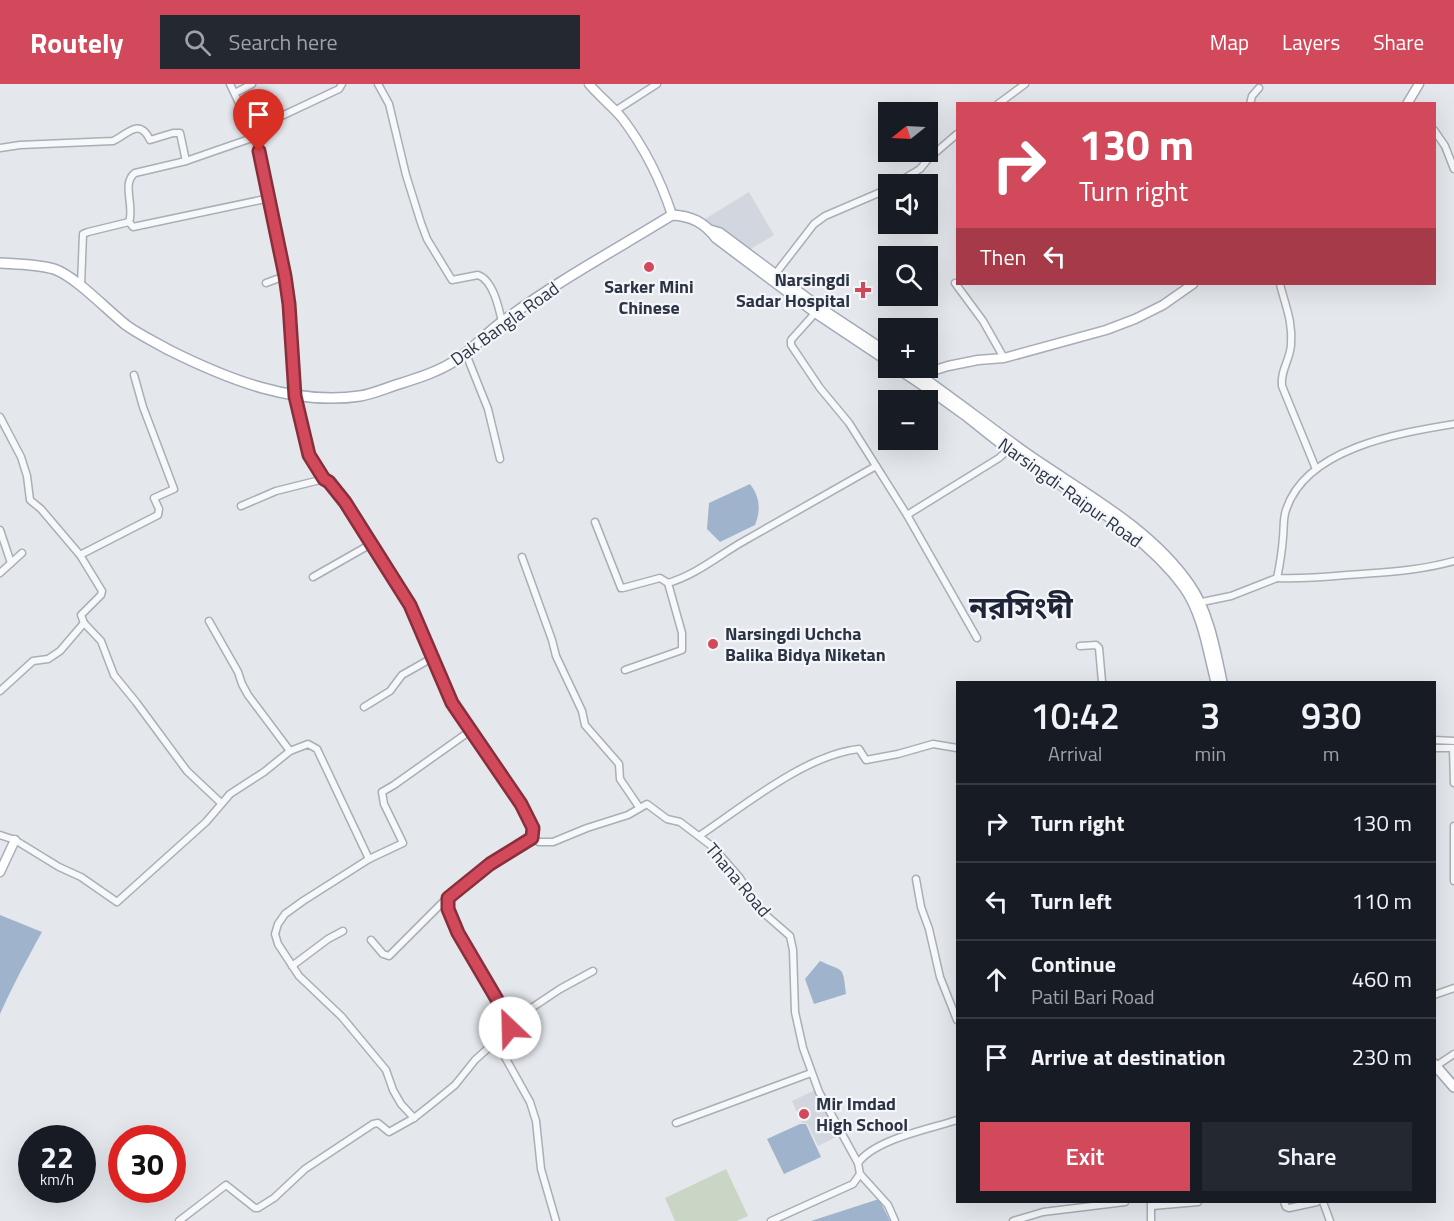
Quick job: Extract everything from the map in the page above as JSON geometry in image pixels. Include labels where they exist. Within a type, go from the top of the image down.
[{"type":"main road","name":"Dak Bangla Road","points":[[0,263],[27,264],[56,270],[81,286],[128,326],[208,368],[295,396],[311,398],[361,396],[432,373],[466,354],[502,322],[590,264],[672,215]]},
{"type":"main road","points":[[672,215],[698,220],[716,238],[878,354]]},
{"type":"main road","points":[[818,310],[878,347]]},
{"type":"main road","name":"Narsingdi-Raipur Road","points":[[918,378],[966,416],[1108,517],[1143,545],[1197,603],[1209,629],[1222,681]]},
{"type":"main road","name":"Narsingdi-Raipur Road","points":[[1197,603],[1216,681]]},
{"type":"main road","points":[[1436,1066],[1454,1087]]},
{"type":"street","points":[[230,84],[253,134],[270,198],[285,276],[295,396],[306,448],[324,479],[345,502],[410,605],[452,703],[511,788],[531,820],[534,833],[532,838],[490,864],[448,898],[389,956],[383,954],[371,940]]},
{"type":"street","points":[[235,93],[252,84]]},
{"type":"street","points":[[129,222],[131,214],[128,183],[135,173],[186,161],[253,134],[339,88],[342,84]]},
{"type":"street","points":[[378,84],[390,104],[406,176],[428,239],[452,280],[478,275],[487,280],[502,322]]},
{"type":"street","points":[[589,84],[627,126],[663,188],[672,215]]},
{"type":"street","points":[[615,111],[657,84]]},
{"type":"street","points":[[1001,102],[1025,84]]},
{"type":"street","points":[[1411,101],[1419,84]]},
{"type":"street","points":[[1250,102],[1252,96],[1259,88]]},
{"type":"street","points":[[0,148],[112,141],[120,138],[129,130],[138,128],[146,132],[150,140],[180,133],[186,161]]},
{"type":"street","points":[[1436,133],[1445,146],[1454,170]]},
{"type":"street","points":[[912,174],[956,135]]},
{"type":"street","points":[[773,277],[814,224],[825,216],[878,193]]},
{"type":"street","points":[[129,222],[133,227],[270,198]]},
{"type":"street","points":[[81,286],[83,234],[129,222]]},
{"type":"street","points":[[266,283],[285,276]]},
{"type":"street","points":[[956,285],[983,321],[1004,358]]},
{"type":"street","points":[[922,380],[932,371],[948,366],[1004,358],[1135,320],[1163,305],[1192,285]]},
{"type":"street","points":[[1280,285],[1289,310],[1291,345],[1281,377],[1282,386],[1316,469]]},
{"type":"street","points":[[818,310],[791,340],[791,345],[820,388],[849,423],[907,515],[977,638]]},
{"type":"street","points":[[466,354],[488,409],[500,459]]},
{"type":"street","points":[[80,555],[158,514],[159,509],[154,498],[174,489],[134,375]]},
{"type":"street","points":[[0,417],[21,457],[27,476],[30,500],[41,509],[80,555],[102,591],[101,595],[81,615],[84,623],[101,641],[114,675],[187,771],[221,803]]},
{"type":"street","points":[[1277,578],[1285,512],[1296,491],[1316,469],[1364,444],[1398,434],[1454,424]]},
{"type":"street","points":[[907,515],[1011,447]]},
{"type":"street","points":[[668,583],[713,561],[742,542],[876,466]]},
{"type":"street","points":[[241,506],[276,491],[324,479]]},
{"type":"street","points":[[595,522],[621,588],[660,578],[668,583],[682,633],[682,650],[625,670]]},
{"type":"street","points":[[0,530],[11,563]]},
{"type":"street","points":[[313,577],[371,544]]},
{"type":"street","points":[[0,573],[22,553]]},
{"type":"street","points":[[522,556],[556,656],[582,711],[585,725],[619,764],[620,780],[639,807],[628,815],[553,842],[539,842],[532,838]]},
{"type":"street","points":[[1197,603],[1231,596],[1277,578],[1298,579],[1403,571],[1428,568],[1454,561]]},
{"type":"street","points":[[209,621],[238,672],[248,695],[290,752]]},
{"type":"street","points":[[0,691],[33,661],[48,658],[60,651],[84,623]]},
{"type":"street","points":[[1080,646],[1092,644],[1099,648],[1102,681]]},
{"type":"street","points":[[364,707],[390,691],[402,675],[432,658]]},
{"type":"street","points":[[414,1118],[401,1104],[386,1070],[342,1017],[312,989],[292,966],[278,944],[275,934],[285,914],[303,901],[369,859],[403,843],[384,804],[382,792],[470,731]]},
{"type":"street","points":[[1436,741],[1454,746]]},
{"type":"street","points":[[0,836],[15,840],[59,867],[81,877],[117,902],[206,822],[230,794],[290,752],[308,744],[317,748],[369,859]]},
{"type":"street","points":[[699,836],[799,770],[848,751],[859,749],[866,760],[933,744],[956,748]]},
{"type":"street","points":[[1436,748],[1454,746]]},
{"type":"street","points":[[1454,746],[1454,783]]},
{"type":"street","name":"Thana Road","points":[[639,807],[647,804],[667,819],[680,822],[713,847],[740,878],[759,909],[790,936],[793,950],[795,1012],[811,1073],[836,1125],[858,1163],[860,1174]]},
{"type":"street","points":[[1454,826],[1454,881]]},
{"type":"street","points":[[0,872],[15,840]]},
{"type":"street","points":[[916,879],[921,907],[940,977],[956,1017]]},
{"type":"street","points":[[178,1221],[226,1185],[258,1208],[274,1198],[305,1168],[367,1128],[378,1123],[389,1132],[414,1118],[455,1085],[475,1060],[510,1028],[458,933],[448,909],[448,898]]},
{"type":"street","points":[[292,966],[328,939],[343,932]]},
{"type":"street","points":[[509,1023],[593,970]]},
{"type":"street","points":[[1436,994],[1454,988]]},
{"type":"street","points":[[496,1041],[530,1102],[536,1121],[544,1181],[556,1221]]},
{"type":"street","points":[[1436,1064],[1454,1054]]},
{"type":"street","points":[[676,1123],[811,1073]]},
{"type":"street","points":[[858,1163],[866,1155],[887,1143],[956,1120]]},
{"type":"street","points":[[771,1221],[852,1184],[860,1174],[888,1205],[895,1221]]},
{"type":"street","points":[[1013,1221],[1043,1212],[1117,1203]]},
{"type":"street","points":[[1151,1221],[1151,1204],[1174,1203]]},
{"type":"street","points":[[1284,1203],[1289,1208],[1312,1203]]},
{"type":"street","points":[[1323,1203],[1330,1221]]},
{"type":"shaded area","points":[[749,192],[774,235],[744,253],[713,233],[705,219]]},
{"type":"shaded area","points":[[815,1090],[838,1136],[818,1146],[807,1123],[802,1123],[792,1101]]},
{"type":"green space","points":[[726,1169],[748,1216],[737,1221],[675,1221],[665,1198]]},
{"type":"water","points":[[750,484],[756,494],[758,504],[755,525],[720,542],[707,529],[709,503]]},
{"type":"water","points":[[0,915],[42,932],[0,1014]]},
{"type":"water","points":[[820,961],[841,971],[846,994],[814,1004],[805,979]]},
{"type":"water","points":[[800,1124],[806,1124],[821,1157],[784,1174],[767,1139]]},
{"type":"water","points":[[879,1199],[890,1221],[811,1221]]},
{"type":"place","name":"Sarker Mini Chinese","points":[[649,267]]},
{"type":"place","name":"Narsingdi Sadar Hospital","points":[[863,290]]},
{"type":"place","name":"Narsingdi Uchcha Balika Bidya Niketan","points":[[713,644]]},
{"type":"place","name":"Mir Imdad High School","points":[[804,1114]]},
{"type":"district","name":"নরসিংদী","points":[[1021,608]]},
{"type":"route","points":[[259,151],[285,276],[295,396],[306,448],[312,462],[345,502],[387,566],[410,605],[452,703],[531,820],[534,833],[532,838],[490,864],[448,898],[447,904],[464,945],[502,1008],[510,1028]]}]
